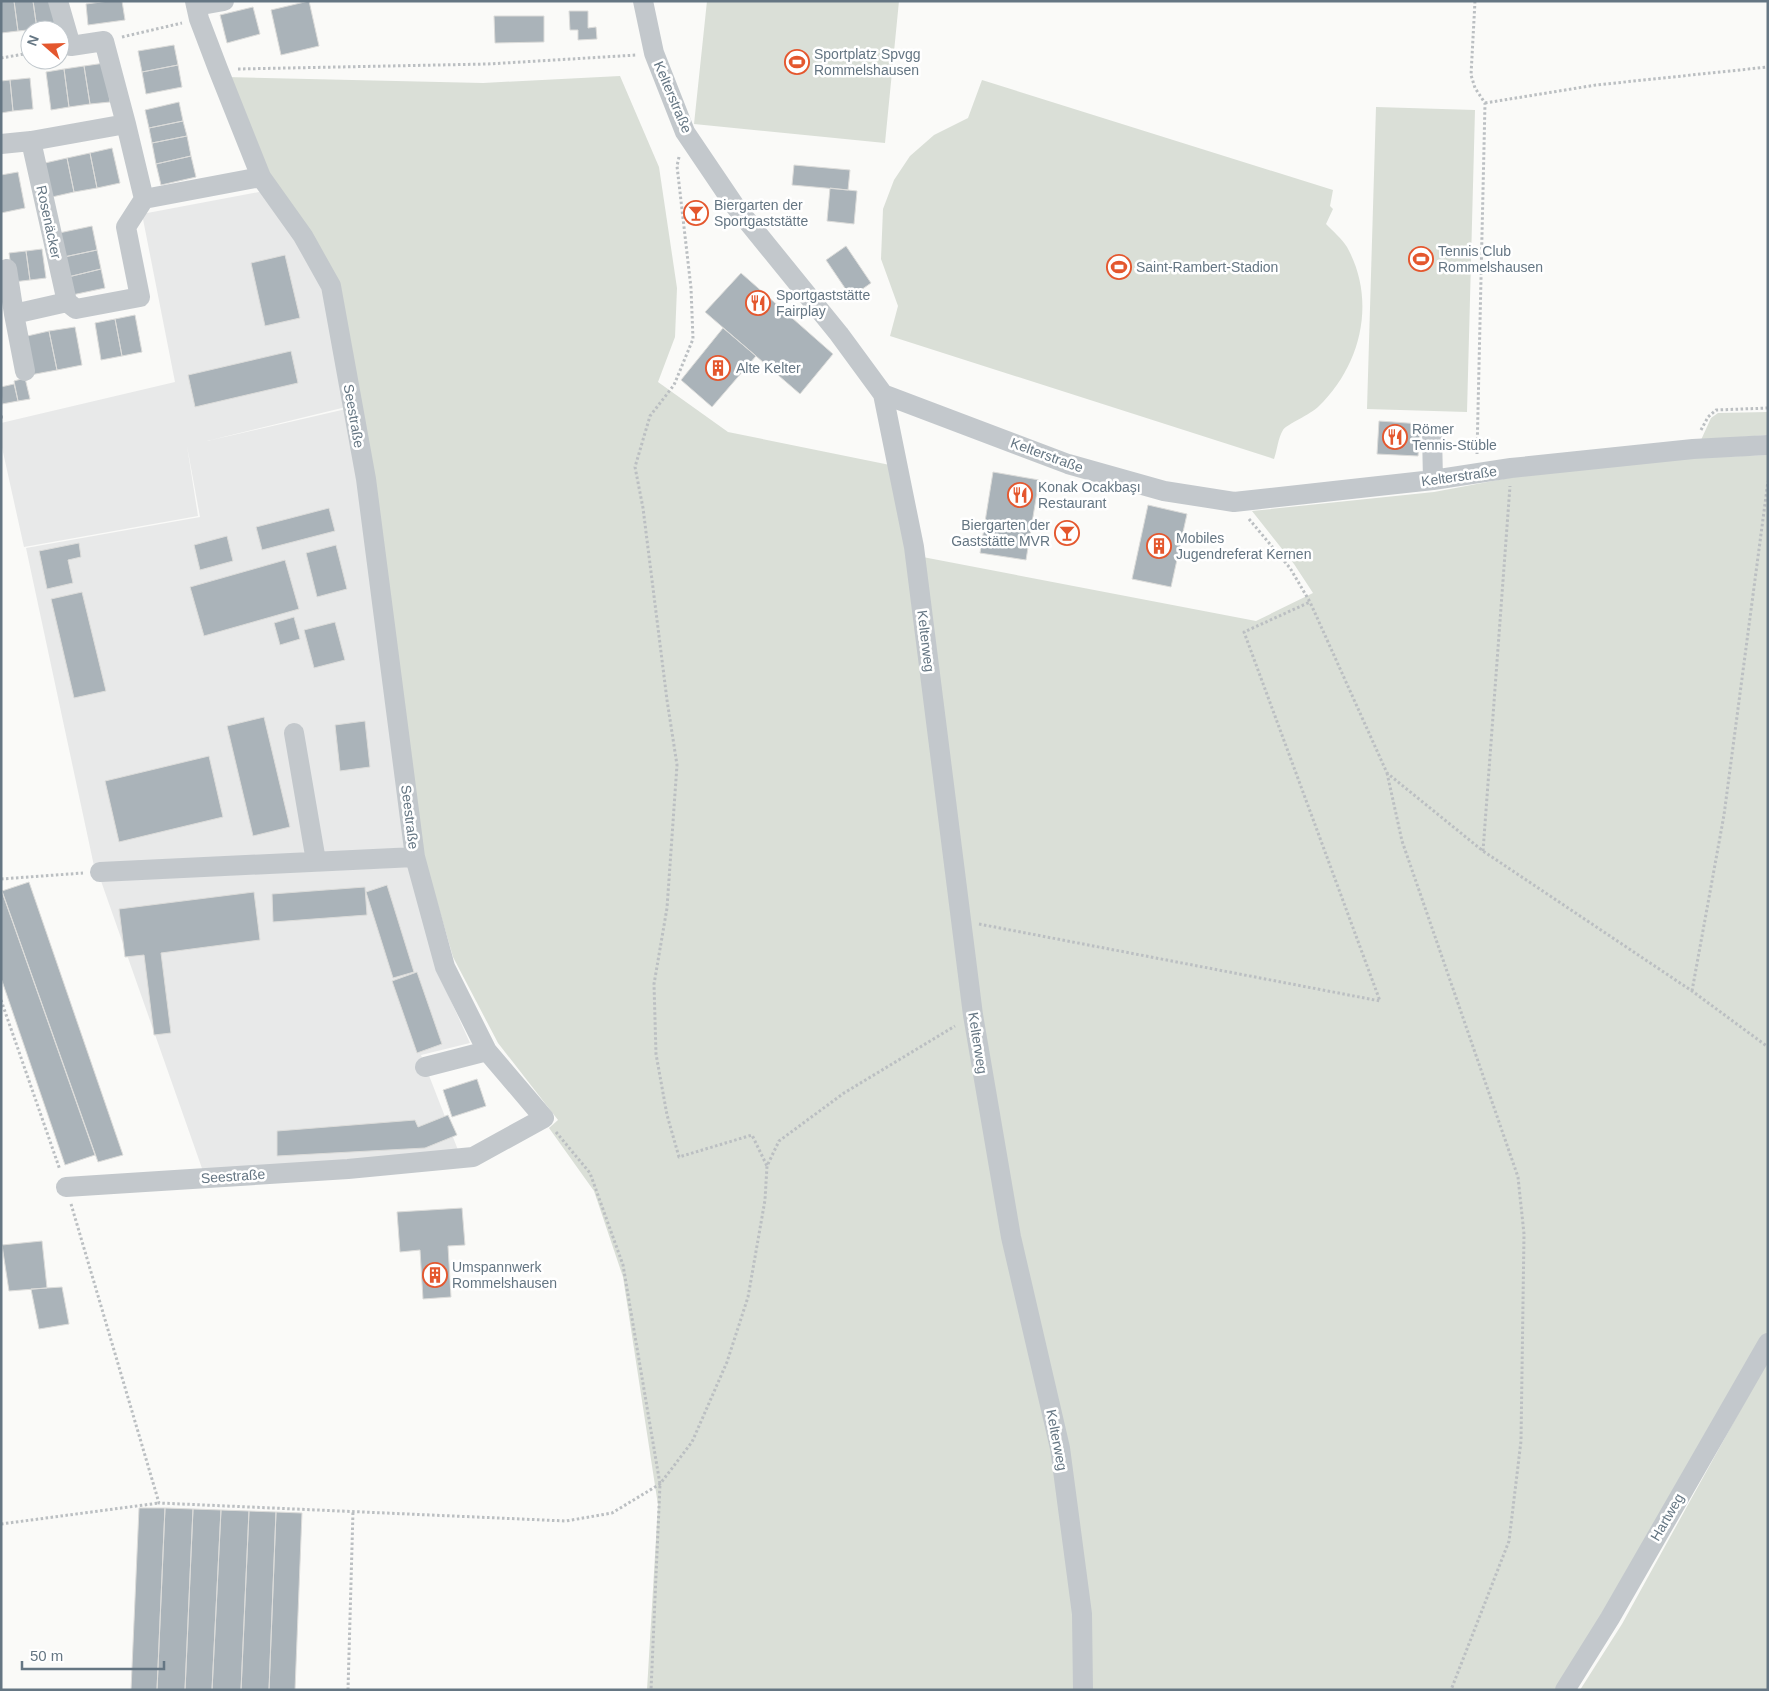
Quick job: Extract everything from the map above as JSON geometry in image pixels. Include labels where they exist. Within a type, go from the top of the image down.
[{"type":"street","points":[[14,314],[67,302],[76,309],[140,297],[126,227],[144,198],[104,41],[71,46],[58,1]]},
{"type":"street","points":[[197,9],[224,1]]},
{"type":"street","name":"Kelterstraße","points":[[643,1],[654,53],[686,132],[735,206],[839,334],[883,394],[1068,464],[1164,491],[1234,502],[1433,480],[1511,468],[1693,449],[1768,445]]},
{"type":"street","name":"Seestraße","points":[[66,1187],[348,1169],[472,1157],[544,1118],[487,1051],[446,967],[415,857],[366,479],[331,286],[261,177],[218,69],[197,9]]},
{"type":"street","points":[[1,144],[31,141],[126,124]]},
{"type":"street","name":"Rosenäcker","points":[[31,141],[67,302]]},
{"type":"street","points":[[144,198],[261,177]]},
{"type":"street","points":[[7,269],[25,371]]},
{"type":"street","name":"Kelterweg","points":[[883,394],[914,547],[973,1015],[1011,1238],[1060,1448],[1082,1614],[1083,1690]]},
{"type":"street","points":[[1432,434],[1433,480]]},
{"type":"street","points":[[294,733],[316,861]]},
{"type":"street","name":"Seestraße","points":[[100,872],[415,857]]},
{"type":"street","points":[[425,1067],[487,1051]]},
{"type":"street","name":"Hartweg","points":[[1565,1690],[1610,1618],[1768,1343]]},
{"type":"path","points":[[1475,1],[1471,75],[1475,88],[1486,103],[1476,473]]},
{"type":"path","points":[[104,41],[197,9]]},
{"type":"path","points":[[218,69],[488,64],[622,58],[654,53]]},
{"type":"path","points":[[1,58],[20,55]]},
{"type":"path","points":[[1486,103],[1596,85],[1768,67]]},
{"type":"path","points":[[686,132],[677,166],[691,288],[693,339],[674,385],[650,416],[635,467],[643,508],[677,765],[667,908],[654,984],[656,1054],[667,1115],[679,1157],[752,1135],[767,1166]]},
{"type":"path","points":[[1693,449],[1701,428],[1708,417],[1716,410],[1768,408]]},
{"type":"path","points":[[1483,850],[1511,468]]},
{"type":"path","points":[[1692,991],[1724,815],[1768,481]]},
{"type":"path","points":[[1234,502],[1290,568],[1310,602],[1387,773],[1402,841],[1518,1178],[1524,1234],[1521,1441],[1509,1541],[1451,1690]]},
{"type":"path","points":[[961,921],[1380,1000],[1244,632],[1310,602]]},
{"type":"path","points":[[1387,773],[1483,850],[1692,991],[1768,1046]]},
{"type":"path","points":[[1,878],[100,872]]},
{"type":"path","points":[[1,1000],[66,1187],[159,1503]]},
{"type":"path","points":[[1,1524],[159,1503],[566,1521],[612,1513],[660,1484],[692,1442],[727,1362],[748,1297],[765,1200],[767,1166],[779,1141],[844,1093],[973,1015]]},
{"type":"path","points":[[544,1118],[590,1173],[623,1265],[660,1484],[652,1690]]},
{"type":"path","points":[[348,1690],[353,1511]]},
{"type":"shaded area","name":"Sportplatz Spvgg Rommelshausen","points":[[707,1],[899,1],[885,143],[694,124]]},
{"type":"shaded area","points":[[620,76],[659,167],[677,288],[675,337],[658,382],[728,432],[890,465],[907,554],[1256,621],[1313,593],[1294,564],[1252,511],[1434,492],[1514,477],[1692,458],[1768,455],[1768,1333],[1608,1617],[1561,1690],[647,1690],[658,1505],[623,1277],[594,1191],[549,1128],[558,1120],[498,1043],[453,957],[422,850],[337,284],[270,174],[226,77],[483,83]]},
{"type":"shaded area","name":"Saint-Rambert-Stadion","points":[[982,80],[1333,190],[1330,206],[1333,209],[1326,224],[1345,244],[1356,268],[1361,289],[1362,311],[1360,332],[1354,353],[1333,391],[1315,410],[1283,430],[1274,459],[890,336],[898,306],[881,259],[883,209],[894,180],[910,156],[934,135],[968,118]]},
{"type":"shaded area","name":"Tennis Club Rommelshausen","points":[[1376,107],[1475,110],[1467,412],[1367,409]]},
{"type":"shaded area","points":[[264,191],[324,286],[346,407],[207,441],[346,409],[358,481],[406,848],[94,866],[26,548],[200,517],[187,446],[198,516],[24,547],[1,443],[1,423],[175,382],[142,214]]},
{"type":"shaded area","points":[[1768,412],[1768,435],[1701,440],[1711,418],[1718,413]]},
{"type":"shaded area","points":[[408,867],[436,968],[470,1043],[421,1055],[458,1150],[204,1174],[101,881]]},
{"type":"shaded area","points":[[1768,1360],[1768,1690],[1580,1690],[1622,1624]]},
{"type":"building","points":[[1,1],[14,1],[18,31],[1,33]]},
{"type":"building","points":[[14,1],[33,1],[36,20],[20,20],[20,31],[18,31]]},
{"type":"building","points":[[33,1],[52,1],[54,20],[36,20]]},
{"type":"building","points":[[122,1],[125,20],[88,25],[86,4]]},
{"type":"building","points":[[309,1],[319,46],[281,55],[271,10]]},
{"type":"building","points":[[253,7],[260,34],[227,43],[220,15]]},
{"type":"building","points":[[569,11],[588,11],[588,28],[596,27],[597,39],[578,40],[578,30],[570,30]]},
{"type":"building","points":[[494,16],[544,16],[544,42],[495,43]]},
{"type":"building","points":[[174,45],[178,65],[142,72],[138,51]]},
{"type":"building","points":[[105,63],[110,102],[90,104],[84,66]]},
{"type":"building","points":[[178,65],[182,87],[146,94],[142,72]]},
{"type":"building","points":[[84,66],[90,104],[69,107],[64,70],[70,70],[70,68]]},
{"type":"building","points":[[64,70],[69,107],[51,110],[46,72]]},
{"type":"building","points":[[30,78],[33,109],[13,111],[10,80]]},
{"type":"building","points":[[10,80],[13,111],[1,113],[1,81]]},
{"type":"building","points":[[179,102],[183,121],[149,128],[145,110]]},
{"type":"building","points":[[183,121],[187,136],[152,143],[149,128]]},
{"type":"building","points":[[187,136],[191,156],[156,164],[152,143]]},
{"type":"building","points":[[112,148],[120,183],[97,188],[90,153]]},
{"type":"building","points":[[90,153],[97,188],[74,192],[67,158]]},
{"type":"building","points":[[191,156],[196,177],[161,185],[156,164]]},
{"type":"building","points":[[67,158],[74,192],[52,197],[45,163]]},
{"type":"building","points":[[794,165],[850,170],[848,190],[792,185]]},
{"type":"building","points":[[18,172],[25,208],[1,213],[1,175]]},
{"type":"building","points":[[830,188],[857,191],[854,224],[827,221]]},
{"type":"building","points":[[92,226],[97,250],[64,257],[59,233]]},
{"type":"building","points":[[846,246],[871,283],[851,297],[826,260]]},
{"type":"building","points":[[42,249],[46,278],[30,280],[26,251]]},
{"type":"building","points":[[97,250],[101,269],[68,277],[64,257]]},
{"type":"building","points":[[26,251],[30,280],[13,282],[9,253]]},
{"type":"building","points":[[285,255],[300,318],[265,326],[251,263]]},
{"type":"building","points":[[101,269],[105,288],[72,295],[68,277]]},
{"type":"building","points":[[741,273],[833,354],[800,394],[705,312]]},
{"type":"building","points":[[135,315],[142,352],[122,356],[115,319]]},
{"type":"building","points":[[115,319],[122,356],[101,360],[95,323]]},
{"type":"building","points":[[75,327],[82,365],[57,370],[49,331]]},
{"type":"building","name":"Alte Kelter","points":[[723,328],[756,356],[712,407],[681,380]]},
{"type":"building","points":[[49,331],[57,370],[30,375],[23,337]]},
{"type":"building","points":[[291,351],[298,383],[195,407],[188,375]]},
{"type":"building","points":[[25,378],[30,399],[18,401],[14,381]]},
{"type":"building","points":[[14,384],[18,401],[2,404],[1,387]]},
{"type":"building","points":[[1379,421],[1421,424],[1418,456],[1377,454]]},
{"type":"building","points":[[993,472],[1039,480],[1026,560],[980,553]]},
{"type":"building","name":"Mobiles Jugendreferat Kernen","points":[[1148,505],[1187,514],[1171,587],[1132,579]]},
{"type":"building","points":[[329,508],[335,531],[262,550],[256,527]]},
{"type":"building","points":[[227,536],[233,561],[200,570],[194,545]]},
{"type":"building","points":[[79,543],[81,557],[68,560],[73,583],[47,589],[39,551]]},
{"type":"building","points":[[336,545],[347,589],[317,597],[306,553]]},
{"type":"building","points":[[285,560],[299,609],[204,636],[190,587]]},
{"type":"building","points":[[82,592],[106,691],[74,698],[51,599]]},
{"type":"building","points":[[294,617],[300,639],[280,645],[274,623]]},
{"type":"building","points":[[335,622],[345,660],[314,668],[304,630]]},
{"type":"building","points":[[264,717],[290,827],[253,836],[227,726]]},
{"type":"building","points":[[365,721],[370,767],[340,771],[335,725]]},
{"type":"building","points":[[209,756],[223,817],[119,842],[105,781]]},
{"type":"building","points":[[29,882],[123,1155],[98,1162],[2,891]]},
{"type":"building","points":[[387,885],[414,972],[393,978],[366,892]]},
{"type":"building","points":[[365,887],[367,915],[273,922],[272,894]]},
{"type":"building","points":[[1,889],[95,1155],[65,1165],[1,978]]},
{"type":"building","points":[[254,892],[260,940],[161,953],[171,1033],[154,1035],[144,955],[125,957],[119,909]]},
{"type":"building","points":[[417,972],[442,1044],[417,1053],[392,981]]},
{"type":"building","points":[[477,1079],[486,1106],[452,1117],[443,1090]]},
{"type":"building","points":[[448,1115],[457,1135],[425,1148],[277,1156],[277,1131],[415,1120],[418,1127]]},
{"type":"building","name":"Umspannwerk Rommelshausen","points":[[462,1208],[465,1245],[448,1246],[451,1297],[423,1299],[420,1250],[400,1252],[397,1212]]},
{"type":"building","points":[[42,1241],[47,1288],[9,1291],[2,1245]]},
{"type":"building","points":[[62,1287],[69,1324],[39,1329],[31,1289]]},
{"type":"building","points":[[139,1508],[165,1508],[157,1690],[131,1690]]},
{"type":"building","points":[[165,1508],[193,1509],[185,1690],[157,1690]]},
{"type":"building","points":[[193,1509],[221,1510],[212,1690],[185,1690]]},
{"type":"building","points":[[221,1510],[249,1511],[241,1690],[212,1690]]},
{"type":"building","points":[[249,1511],[276,1512],[269,1690],[241,1690]]},
{"type":"building","points":[[276,1512],[302,1513],[295,1690],[269,1690]]},
{"type":"place","name":"Sportplatz Spvgg Rommelshausen","points":[[797,62]]},
{"type":"place","name":"Biergarten der Sportgaststätte","points":[[696,213]]},
{"type":"place","name":"Tennis Club Rommelshausen","points":[[1421,259]]},
{"type":"place","name":"Saint-Rambert-Stadion","points":[[1119,267]]},
{"type":"place","name":"Sportgaststätte Fairplay","points":[[758,303]]},
{"type":"place","name":"Alte Kelter","points":[[718,368]]},
{"type":"place","name":"Römer Tennis-Stüble","points":[[1395,437]]},
{"type":"place","name":"Konak Ocakbaşı Restaurant","points":[[1020,495]]},
{"type":"place","name":"Biergarten der Gaststätte MVR","points":[[1067,533]]},
{"type":"place","name":"Mobiles Jugendreferat Kernen","points":[[1159,546]]},
{"type":"place","name":"Umspannwerk Rommelshausen","points":[[435,1275]]}]
